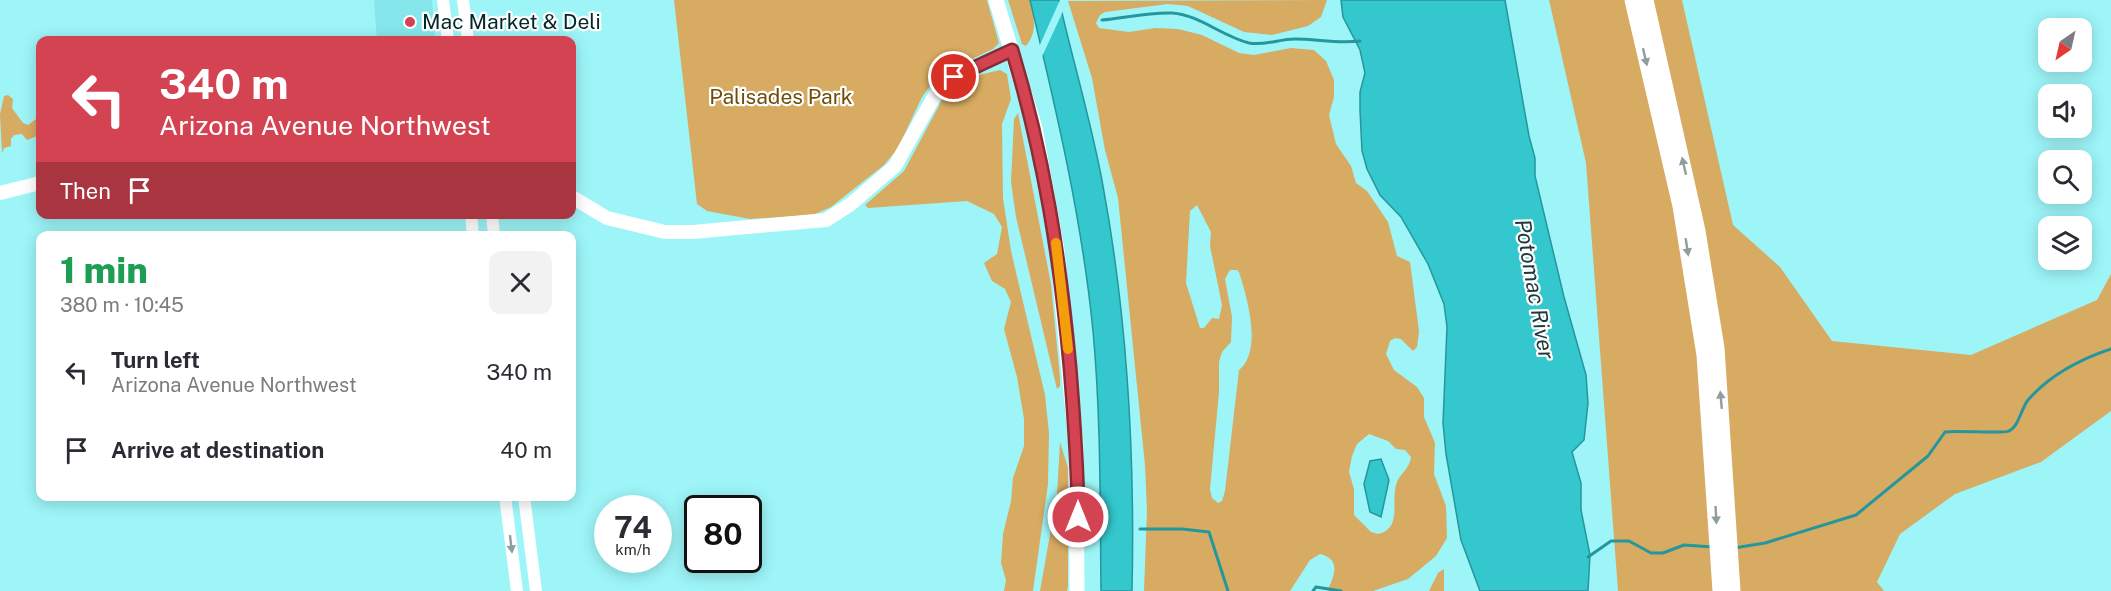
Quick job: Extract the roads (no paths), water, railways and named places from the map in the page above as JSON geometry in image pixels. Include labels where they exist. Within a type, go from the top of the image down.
[{"type":"highway","points":[[996,0],[1042,162],[1060,273],[1076,444],[1077,591]]},
{"type":"highway","points":[[1632,0],[1680,206],[1719,457],[1733,591]]},
{"type":"highway","points":[[1646,0],[1698,231],[1717,348],[1720,591]]},
{"type":"main road","points":[[443,0],[448,36]]},
{"type":"main road","points":[[463,0],[468,36]]},
{"type":"main road","points":[[576,200],[607,218],[665,232],[702,232],[826,220],[851,204],[895,166],[909,145],[932,99],[944,84],[1012,50]]},
{"type":"main road","points":[[0,193],[36,184]]},
{"type":"main road","points":[[506,501],[517,591]]},
{"type":"main road","points":[[525,501],[536,591]]},
{"type":"water","points":[[1030,0],[1059,0],[1093,140],[1112,237],[1124,338],[1131,439],[1132,591],[1101,591],[1100,461],[1093,331],[1088,289],[1067,164]]},
{"type":"water","name":"Potomac River","points":[[1341,0],[1505,0],[1535,158],[1535,176],[1564,297],[1586,375],[1588,403],[1584,440],[1572,452],[1581,483],[1581,510],[1590,555],[1588,591],[1480,591],[1461,540],[1446,454],[1443,423],[1447,327],[1444,304],[1428,264],[1401,217],[1380,195],[1367,169],[1362,151],[1360,111],[1360,92],[1365,73],[1360,50],[1343,17]]},
{"type":"water","points":[[1381,459],[1389,480],[1381,517],[1370,512],[1364,484],[1370,461]]},
{"type":"waterway","points":[[1102,20],[1172,13],[1192,18],[1249,43],[1260,44],[1295,39],[1360,41]]},
{"type":"waterway","points":[[1734,548],[1765,543],[1856,515],[1928,456],[1945,432],[2009,431],[2036,391],[2077,363],[2111,349]]},
{"type":"waterway","points":[[1140,529],[1182,529],[1209,532],[1228,591]]},
{"type":"waterway","points":[[1588,557],[1611,541],[1629,541],[1651,553],[1663,553],[1684,545],[1713,547]]},
{"type":"waterway","points":[[1313,591],[1316,587],[1341,591]]},
{"type":"place","name":"Mac Market & Deli","points":[[410,22]]},
{"type":"park label","name":"Palisades Park","points":[[781,97]]}]
